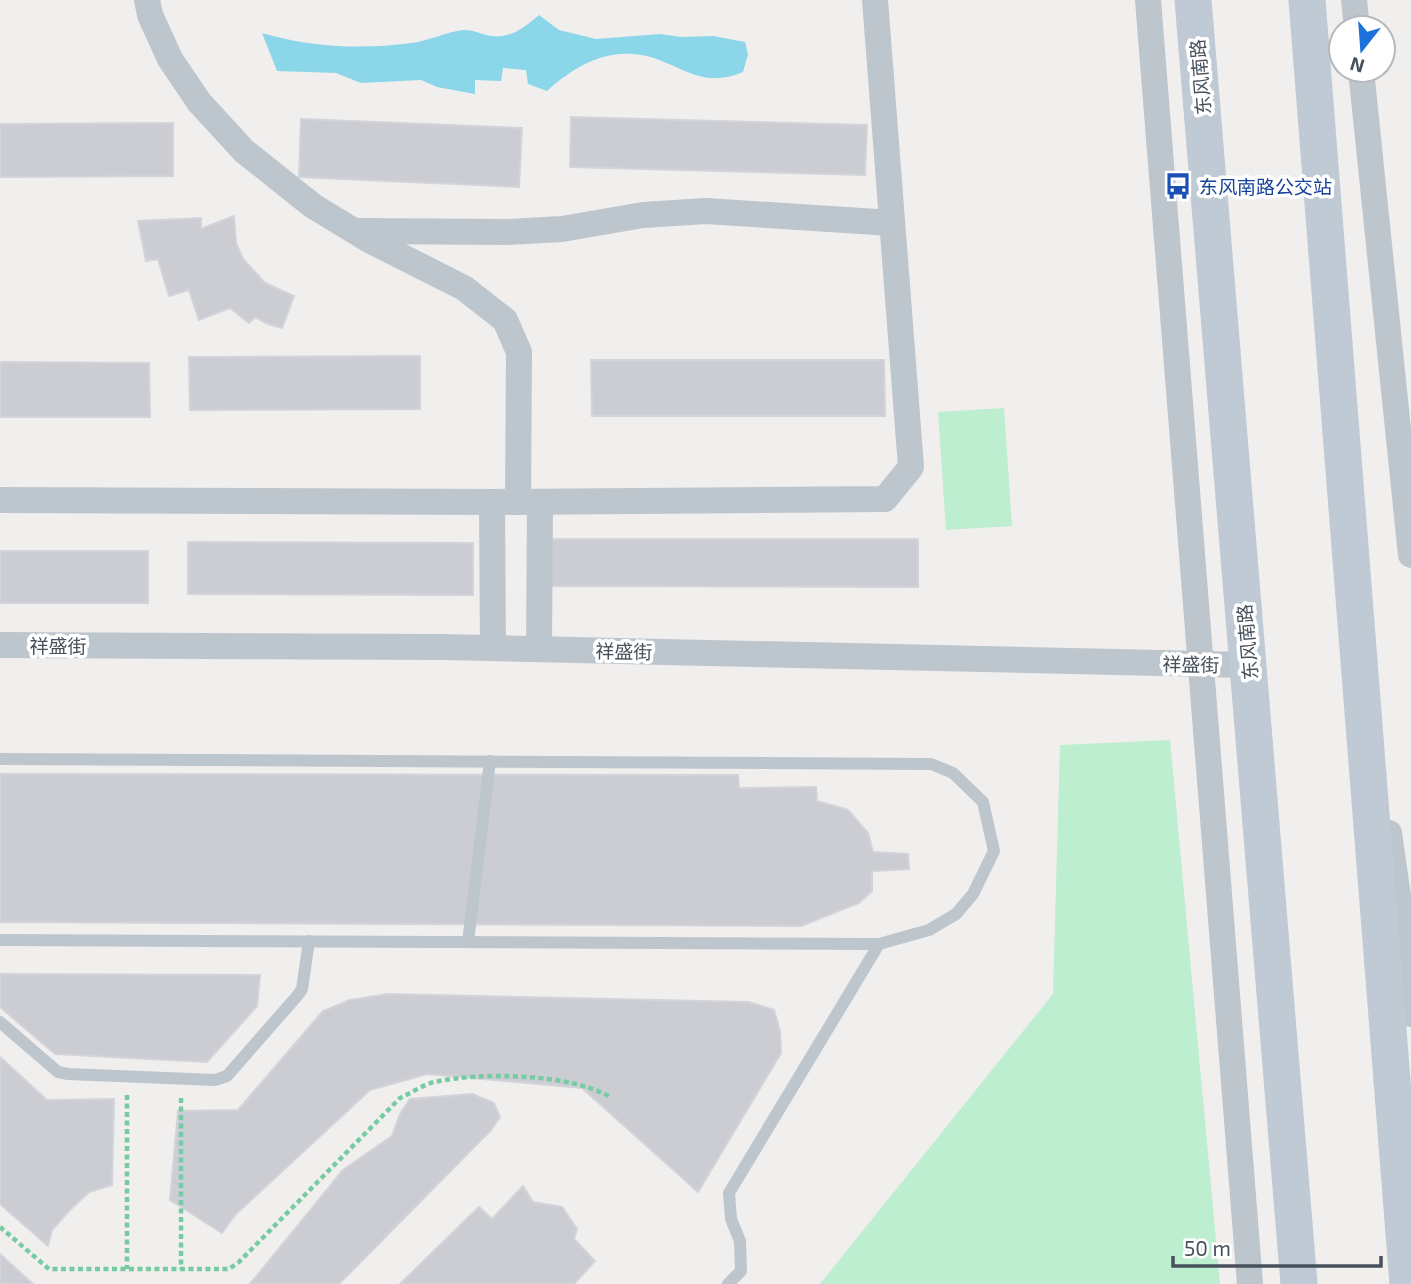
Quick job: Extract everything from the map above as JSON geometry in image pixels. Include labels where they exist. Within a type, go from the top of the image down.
[{"type":"main road","name":"东风南路","points":[[1194,0],[1299,1284]]},
{"type":"main road","points":[[1307,0],[1389,833]]},
{"type":"main road","points":[[1307,0],[1408,1278]]},
{"type":"street","points":[[147,0],[150,15],[170,59],[199,102],[244,151],[313,206],[353,231],[464,288],[505,320],[519,352],[539,649]]},
{"type":"street","points":[[0,500],[529,502],[885,499],[911,467],[875,0]]},
{"type":"street","points":[[1148,0],[1250,1284]]},
{"type":"street","points":[[1362,84],[1411,555]]},
{"type":"street","points":[[353,231],[520,232],[562,229],[642,215],[706,211],[892,223]]},
{"type":"street","points":[[492,502],[493,648]]},
{"type":"street","name":"祥盛街","points":[[0,645],[493,648],[1249,665]]},
{"type":"street","points":[[1389,833],[1406,953],[1411,1014]]},
{"type":"lane","points":[[0,759],[931,764],[954,773],[983,802],[994,851],[973,894],[956,914],[929,930],[880,944],[0,940]]},
{"type":"lane","points":[[468,942],[489,761]]},
{"type":"lane","points":[[0,1022],[58,1072],[215,1080],[227,1076],[298,995],[302,989],[309,941]]},
{"type":"lane","points":[[728,1284],[741,1271],[740,1241],[731,1219],[729,1193],[880,944]]},
{"type":"path","points":[[127,1077],[127,1269]]},
{"type":"path","points":[[0,1227],[49,1269],[229,1269],[239,1262],[400,1098],[432,1083],[482,1078],[536,1078],[595,1088],[610,1097]]},
{"type":"path","points":[[181,1079],[181,1269]]},
{"type":"green space","points":[[1004,408],[1012,526],[946,530],[938,412]]},
{"type":"green space","points":[[1170,740],[1220,1284],[820,1284],[1053,994],[1060,745]]},
{"type":"water","points":[[539,15],[559,30],[596,39],[660,34],[681,37],[713,36],[745,42],[748,54],[743,72],[712,78],[686,72],[649,56],[609,55],[576,69],[547,91],[528,84],[526,70],[503,68],[501,81],[475,80],[475,94],[437,87],[421,80],[361,83],[336,73],[277,71],[262,33],[320,45],[378,46],[418,42],[460,30],[494,36],[509,35]]},
{"type":"building","points":[[571,117],[867,125],[865,175],[570,167]]},
{"type":"building","points":[[301,119],[522,128],[519,187],[299,177]]},
{"type":"building","points":[[173,123],[173,176],[0,177],[0,124]]},
{"type":"building","points":[[234,216],[236,243],[243,259],[265,283],[294,296],[282,328],[255,317],[249,323],[230,308],[199,320],[189,290],[169,296],[158,259],[146,261],[138,221],[201,218],[201,229]]},
{"type":"building","points":[[420,356],[420,409],[190,410],[189,357]]},
{"type":"building","points":[[591,360],[884,360],[885,416],[592,416]]},
{"type":"building","points":[[0,362],[149,363],[150,417],[0,417]]},
{"type":"building","points":[[549,539],[918,539],[918,587],[549,586]]},
{"type":"building","points":[[188,542],[473,543],[473,595],[188,594]]},
{"type":"building","points":[[0,551],[148,551],[148,603],[0,603]]},
{"type":"building","points":[[0,774],[738,775],[739,788],[816,787],[817,801],[848,810],[868,833],[873,852],[908,854],[909,869],[872,871],[872,891],[859,903],[801,926],[0,922]]},
{"type":"building","points":[[0,974],[260,975],[257,1006],[207,1062],[55,1054],[0,1007]]},
{"type":"building","points":[[388,994],[749,1002],[774,1010],[780,1031],[781,1053],[698,1192],[582,1088],[427,1074],[370,1090],[236,1214],[222,1233],[170,1200],[178,1111],[238,1110],[323,1011],[350,1000]]},
{"type":"building","points":[[0,1057],[47,1100],[114,1099],[112,1185],[89,1192],[70,1210],[52,1230],[48,1246],[0,1204]]},
{"type":"building","points":[[472,1094],[494,1103],[500,1117],[491,1130],[339,1284],[250,1284],[343,1170],[392,1136],[400,1114],[410,1099]]},
{"type":"building","points":[[523,1186],[533,1202],[562,1207],[577,1229],[574,1239],[595,1261],[574,1284],[400,1284],[479,1207],[492,1219]]},
{"type":"building","points":[[0,1254],[33,1284],[0,1284]]},
{"type":"place","name":"东风南路公交站","points":[[1178,186]]}]
